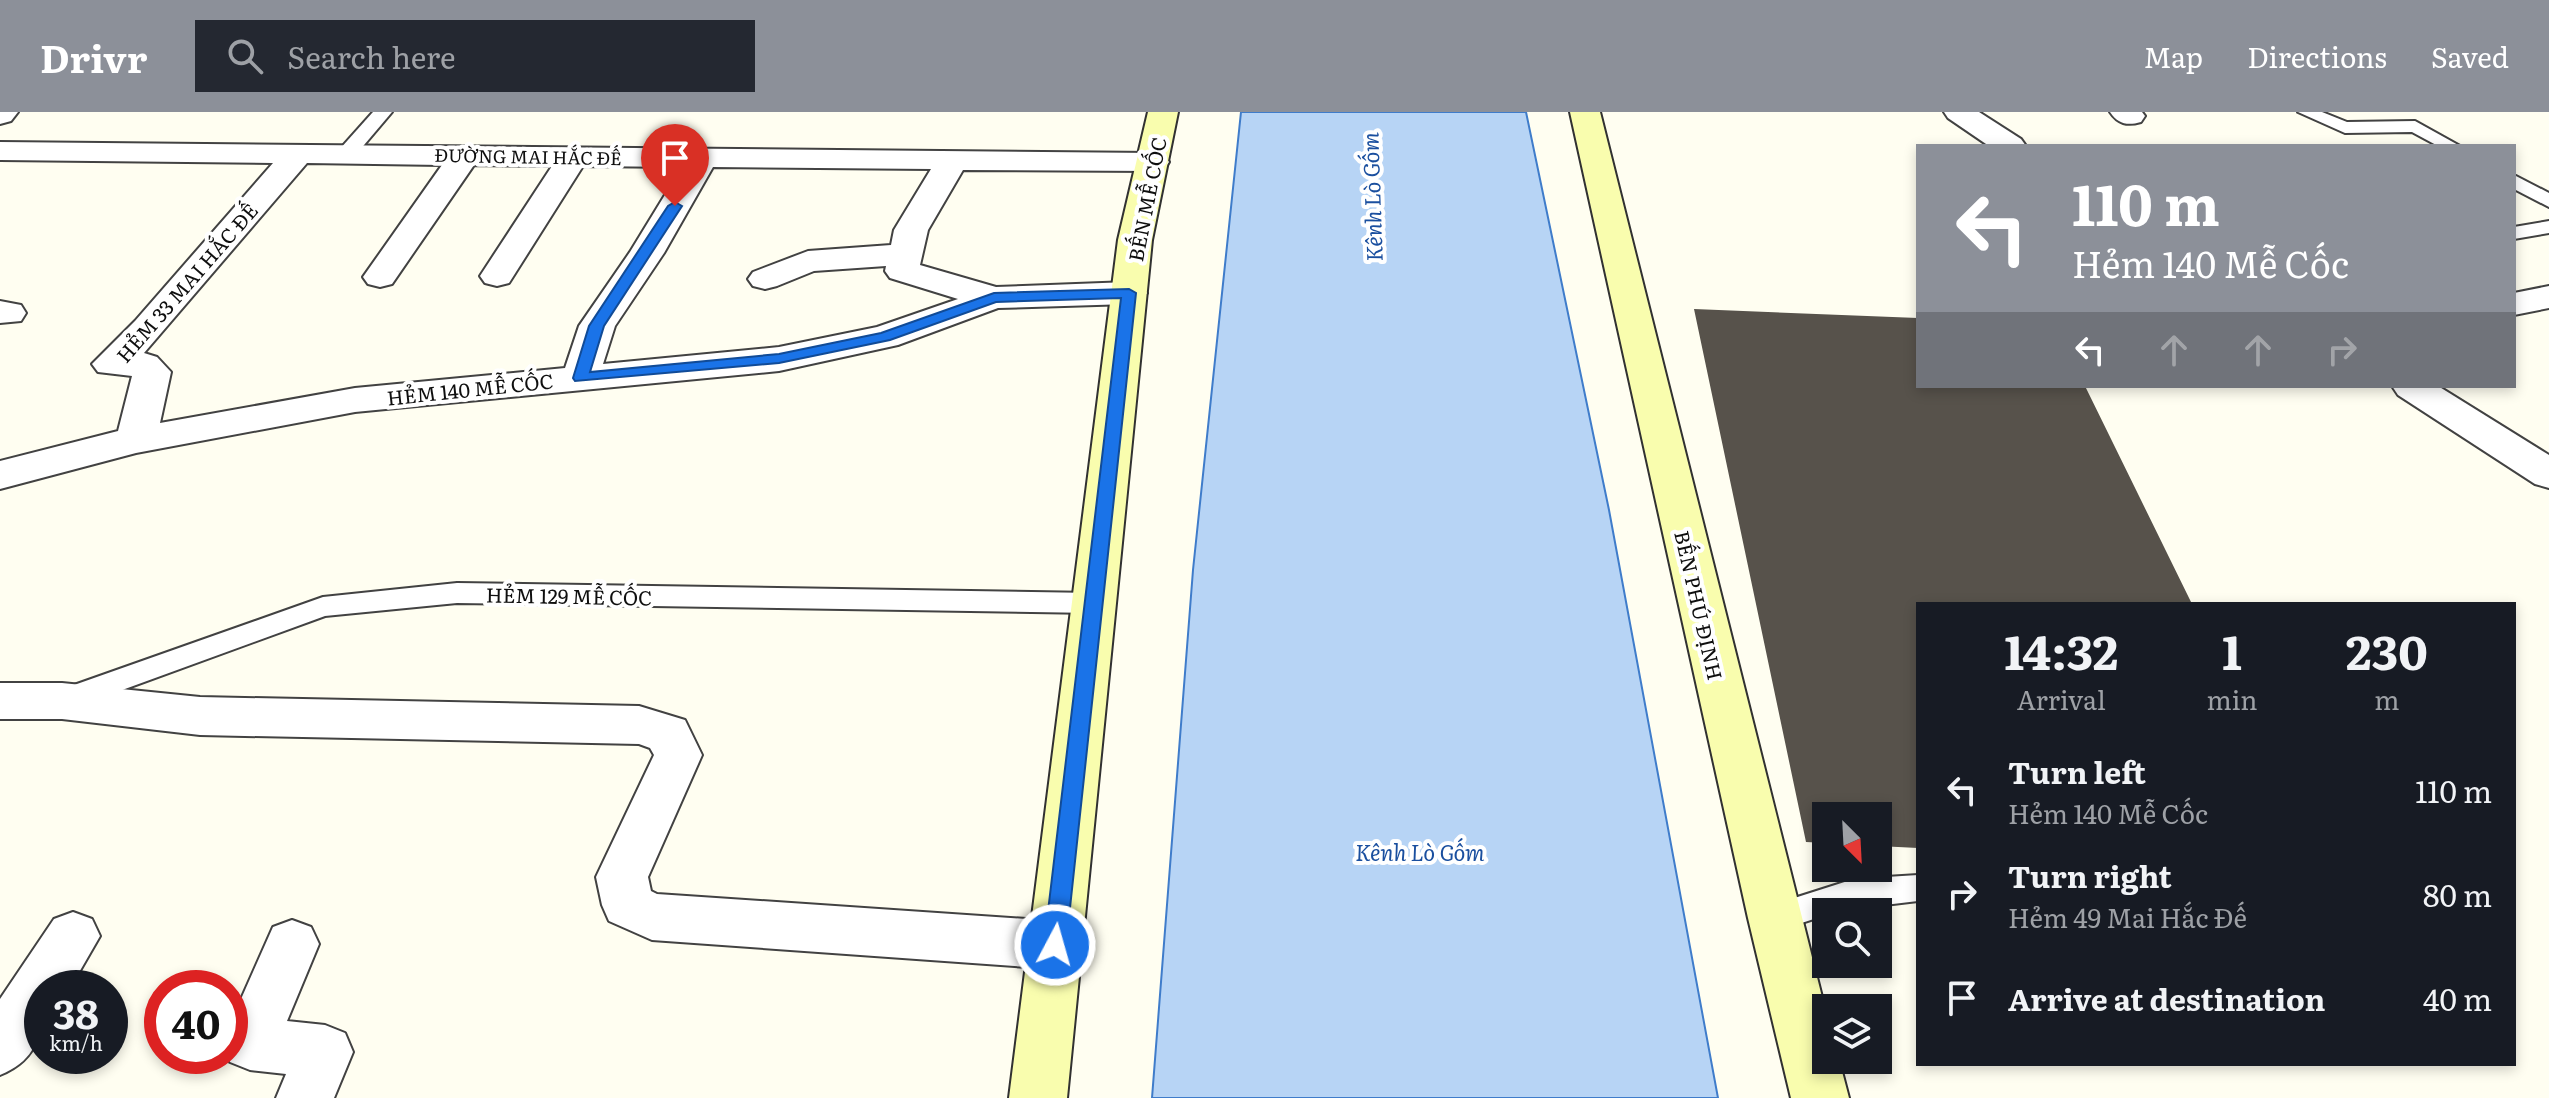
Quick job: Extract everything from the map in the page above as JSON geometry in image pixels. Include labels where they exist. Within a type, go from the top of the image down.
[{"type":"street","name":"BẾN MỄ CỐC","points":[[1038,1098],[1135,240],[1163,112]]},
{"type":"street","name":"BẾN PHÚ ĐỊNH","points":[[1585,112],[1774,918],[1820,1098]]},
{"type":"street","points":[[1959,112],[2007,144]]},
{"type":"street","name":"ĐƯỜNG MAI HẮC ĐẾ","points":[[0,151],[1153,162]]},
{"type":"street","name":"HẺM 33 MAI HẮC ĐẾ","points":[[136,440],[152,372],[144,365],[111,364],[148,329],[298,154]]},
{"type":"street","points":[[380,277],[465,155]]},
{"type":"street","points":[[497,276],[574,156]]},
{"type":"street","points":[[580,378],[597,326],[647,253],[703,158]]},
{"type":"street","points":[[953,160],[911,230],[902,271],[994,298]]},
{"type":"street","points":[[765,279],[808,261],[906,254]]},
{"type":"street","name":"HẺM 140 MỄ CỐC","points":[[0,475],[136,440],[355,400],[779,359],[885,337],[994,298],[1129,293]]},
{"type":"street","points":[[2415,388],[2532,447],[2549,474]]},
{"type":"street","points":[[0,701],[62,701],[200,716],[639,725],[668,734],[678,755],[622,877],[628,905],[652,917],[1055,945]]},
{"type":"street","points":[[0,1048],[73,936]]},
{"type":"street","points":[[292,944],[250,1043],[325,1052],[305,1098]]},
{"type":"lane","points":[[346,154],[383,112]]},
{"type":"lane","points":[[2307,112],[2345,128],[2415,126],[2447,144]]},
{"type":"lane","points":[[2516,182],[2549,201]]},
{"type":"lane","points":[[2516,233],[2549,227]]},
{"type":"lane","name":"HẺM 129 MỄ CỐC","points":[[62,701],[323,607],[457,593],[1094,603]]},
{"type":"lane","points":[[1774,918],[1854,893],[1916,888]]},
{"type":"water","name":"Kênh Lò Gốm","points":[[1241,112],[1526,112],[1609,510],[1718,1098],[1152,1098],[1193,570]]},
{"type":"building","points":[[1694,309],[1916,318],[1916,388],[2086,388],[2191,602],[1916,602],[1916,848],[1892,847],[1892,802],[1812,802],[1812,842],[1806,842]]},
{"type":"route","points":[[675,206],[597,326],[580,378],[779,359],[885,337],[994,298],[1129,293],[1055,945]]}]
